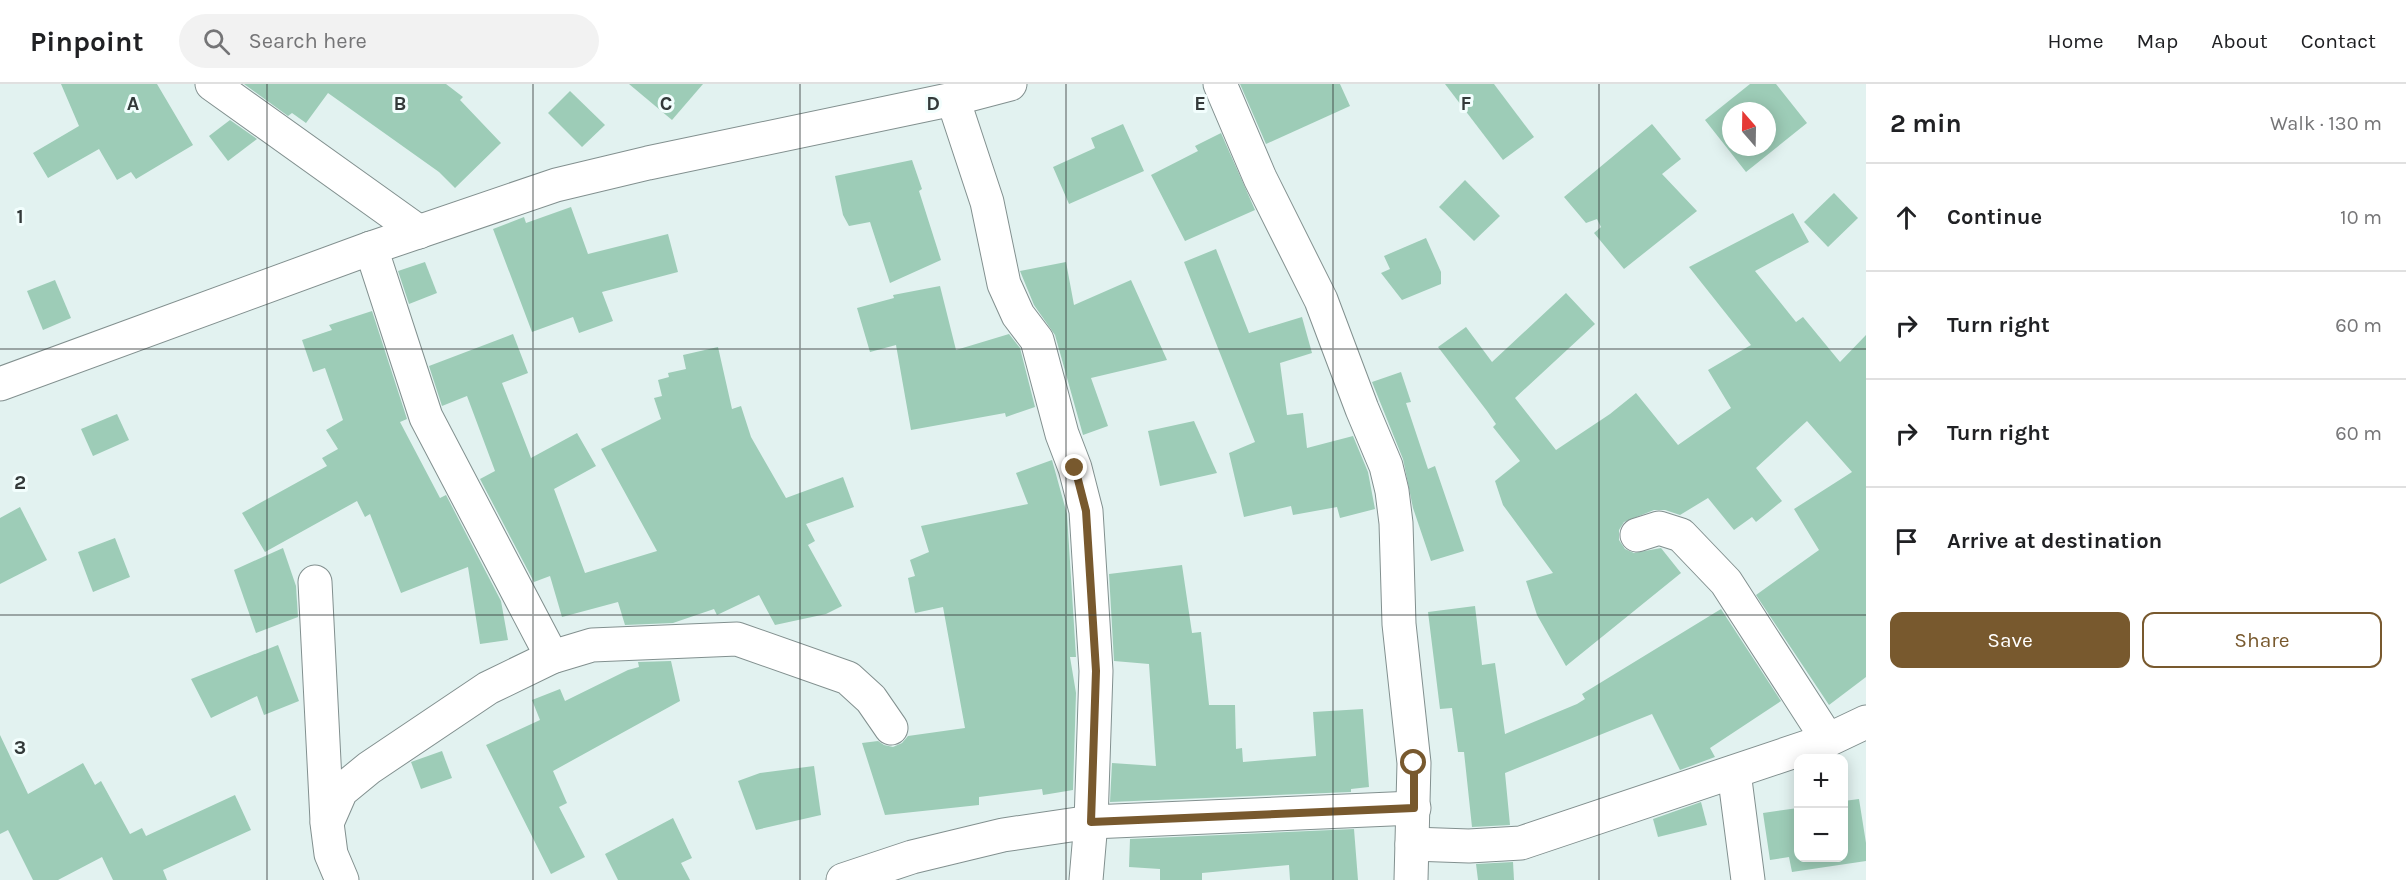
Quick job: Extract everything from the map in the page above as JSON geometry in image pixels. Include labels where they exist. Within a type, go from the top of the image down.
[{"type":"street","points":[[212,84],[419,232]]},
{"type":"street","points":[[0,384],[371,248],[556,185],[683,155],[953,99],[1010,84]]},
{"type":"street","points":[[1220,84],[1260,178],[1321,300],[1386,466],[1392,491],[1396,523],[1399,624],[1414,763],[1411,880]]},
{"type":"street","points":[[953,99],[987,202],[1004,284],[1018,315],[1037,340],[1062,434],[1075,468],[1086,511],[1096,671],[1091,822],[1086,880]]},
{"type":"street","points":[[371,248],[426,417],[552,657]]},
{"type":"street","points":[[1637,535],[1659,528],[1681,535],[1726,582],[1828,740]]},
{"type":"street","points":[[315,582],[327,823],[330,855],[342,880]]},
{"type":"street","points":[[327,823],[341,791],[369,768],[488,688],[552,657],[592,645],[737,639],[848,678],[871,699],[891,728]]},
{"type":"street","points":[[1412,844],[1469,846],[1521,843],[1828,740],[1866,722]]},
{"type":"street","points":[[1734,772],[1748,880]]},
{"type":"street","points":[[843,880],[912,857],[1003,835],[1091,822],[1414,808]]},
{"type":"building","points":[[61,84],[157,84],[193,145],[136,179],[131,172],[117,180],[99,149],[48,178],[33,153],[79,126]]},
{"type":"building","points":[[244,84],[446,84],[463,97],[460,100],[501,143],[455,188],[439,172],[328,93],[306,123],[292,113],[288,116]]},
{"type":"building","points":[[629,84],[703,84],[672,120]]},
{"type":"building","points":[[1240,84],[1340,84],[1350,106],[1266,144]]},
{"type":"building","points":[[1445,84],[1494,84],[1534,137],[1503,160]]},
{"type":"building","points":[[1750,84],[1776,84],[1807,123],[1776,148],[1776,102],[1728,102]]},
{"type":"building","points":[[570,91],[605,125],[582,147],[548,113]]},
{"type":"building","points":[[1722,106],[1722,142],[1705,120]]},
{"type":"building","points":[[230,120],[257,139],[228,161],[209,136]]},
{"type":"building","points":[[1123,124],[1144,171],[1069,204],[1053,167],[1095,148],[1091,138]]},
{"type":"building","points":[[1652,124],[1681,159],[1662,174],[1697,211],[1624,269],[1594,233],[1601,227],[1597,219],[1586,223],[1564,197]]},
{"type":"building","points":[[1221,133],[1255,210],[1185,241],[1151,175],[1198,151],[1195,146]]},
{"type":"building","points":[[1733,156],[1766,156],[1746,172]]},
{"type":"building","points":[[912,160],[922,189],[919,191],[941,260],[890,283],[870,222],[849,226],[843,215],[835,176]]},
{"type":"building","points":[[1465,180],[1500,216],[1474,241],[1439,207]]},
{"type":"building","points":[[1834,193],[1858,218],[1828,247],[1804,222]]},
{"type":"building","points":[[571,207],[588,254],[668,234],[678,272],[602,292],[613,321],[579,333],[573,317],[532,332],[493,229],[524,217],[526,223]]},
{"type":"building","points":[[1793,213],[1809,242],[1755,271],[1796,322],[1803,317],[1840,362],[1866,335],[1866,677],[1829,705],[1756,595],[1819,550],[1794,509],[1852,472],[1807,421],[1756,468],[1782,501],[1756,522],[1752,517],[1734,530],[1708,498],[1680,515],[1665,510],[1654,510],[1624,522],[1619,530],[1619,540],[1625,549],[1634,553],[1661,548],[1681,573],[1566,666],[1537,615],[1526,581],[1553,573],[1503,505],[1495,481],[1520,461],[1493,427],[1496,424],[1487,411],[1438,347],[1466,327],[1492,362],[1566,293],[1595,324],[1515,398],[1556,450],[1610,414],[1636,393],[1678,445],[1731,408],[1708,370],[1751,345],[1689,267]]},
{"type":"building","points":[[1426,238],[1441,272],[1441,284],[1402,300],[1381,273],[1390,269],[1384,256]]},
{"type":"building","points":[[1216,249],[1249,333],[1302,317],[1312,353],[1280,363],[1287,415],[1303,413],[1307,448],[1353,436],[1368,472],[1375,509],[1340,518],[1337,507],[1293,515],[1291,506],[1244,517],[1229,453],[1255,442],[1184,262]]},
{"type":"building","points":[[425,262],[437,293],[409,304],[398,271]]},
{"type":"building","points":[[1066,262],[1074,305],[1131,280],[1167,360],[1091,378],[1108,426],[1083,435],[1055,335],[1034,305],[1020,271]]},
{"type":"building","points":[[55,280],[71,318],[43,330],[27,291]]},
{"type":"building","points":[[940,286],[956,350],[1009,334],[1020,348],[1035,407],[1006,417],[1005,413],[911,430],[896,345],[870,352],[857,308],[894,298],[893,295]]},
{"type":"building","points":[[372,311],[407,419],[400,422],[440,498],[446,495],[501,601],[508,640],[480,644],[468,567],[401,593],[370,514],[365,517],[357,501],[265,552],[242,513],[327,466],[322,458],[338,449],[326,430],[343,420],[325,368],[313,372],[302,340],[332,330],[329,325]]},
{"type":"building","points":[[513,334],[528,373],[502,383],[531,458],[577,433],[596,466],[554,489],[585,573],[657,551],[601,449],[661,419],[654,398],[662,396],[658,380],[669,377],[668,373],[686,369],[683,355],[718,347],[732,409],[741,406],[751,437],[786,498],[843,477],[854,507],[806,524],[815,541],[808,545],[842,606],[826,614],[775,625],[759,595],[717,615],[714,609],[673,623],[625,625],[618,602],[562,617],[550,576],[534,582],[480,479],[495,471],[467,396],[442,406],[429,366]]},
{"type":"building","points":[[1401,372],[1411,402],[1406,403],[1428,469],[1435,466],[1464,551],[1431,561],[1413,508],[1403,459],[1372,382]]},
{"type":"building","points":[[117,414],[129,440],[93,456],[81,429]]},
{"type":"building","points":[[1194,421],[1217,473],[1160,486],[1148,431]]},
{"type":"building","points":[[1052,460],[1067,514],[1076,657],[1070,657],[1076,693],[1073,790],[1043,795],[1042,789],[979,797],[979,805],[885,815],[862,743],[878,741],[893,747],[902,743],[908,736],[965,728],[943,607],[915,613],[908,578],[915,576],[910,560],[929,552],[921,526],[1028,504],[1016,473]]},
{"type":"building","points":[[20,507],[47,560],[0,584],[0,518]]},
{"type":"building","points":[[115,538],[130,577],[93,592],[78,552]]},
{"type":"building","points":[[283,548],[296,586],[298,617],[256,633],[234,570]]},
{"type":"building","points":[[1182,565],[1192,633],[1201,632],[1209,705],[1235,705],[1236,749],[1242,748],[1243,762],[1316,756],[1313,712],[1363,709],[1369,787],[1351,789],[1351,792],[1110,802],[1112,763],[1156,766],[1149,664],[1114,661],[1109,574]]},
{"type":"building","points":[[1475,606],[1482,665],[1495,663],[1505,734],[1577,704],[1585,699],[1582,694],[1721,609],[1781,701],[1710,748],[1715,757],[1680,770],[1652,714],[1505,773],[1510,825],[1472,827],[1464,752],[1458,752],[1452,708],[1440,709],[1428,612]]},
{"type":"building","points":[[278,645],[299,701],[264,715],[257,696],[211,718],[191,679]]},
{"type":"building","points":[[671,661],[680,701],[553,771],[567,803],[559,807],[585,857],[551,874],[486,745],[540,720],[532,700],[560,689],[565,701],[628,670],[639,667],[638,662]]},
{"type":"building","points":[[0,735],[28,794],[83,763],[95,785],[101,781],[130,834],[142,828],[146,836],[235,795],[251,830],[163,870],[167,880],[113,880],[102,857],[58,880],[33,880],[8,830],[0,834]]},
{"type":"building","points":[[442,751],[452,778],[421,789],[411,762]]},
{"type":"building","points":[[814,766],[821,815],[756,830],[738,781],[760,773]]},
{"type":"building","points":[[1859,799],[1866,843],[1866,861],[1792,872],[1789,857],[1770,860],[1763,813],[1794,809],[1794,862],[1848,862],[1848,800]]},
{"type":"building","points":[[1701,802],[1707,825],[1658,837],[1653,819]]},
{"type":"building","points":[[673,818],[692,858],[681,863],[690,880],[618,880],[605,854]]},
{"type":"building","points":[[1354,829],[1358,880],[1290,880],[1289,865],[1202,873],[1202,880],[1160,880],[1160,869],[1129,867],[1130,839]]},
{"type":"building","points":[[1513,862],[1514,880],[1478,880],[1476,864]]},
{"type":"route","points":[[1075,468],[1086,511],[1096,671],[1091,822],[1414,808],[1414,763]]}]
